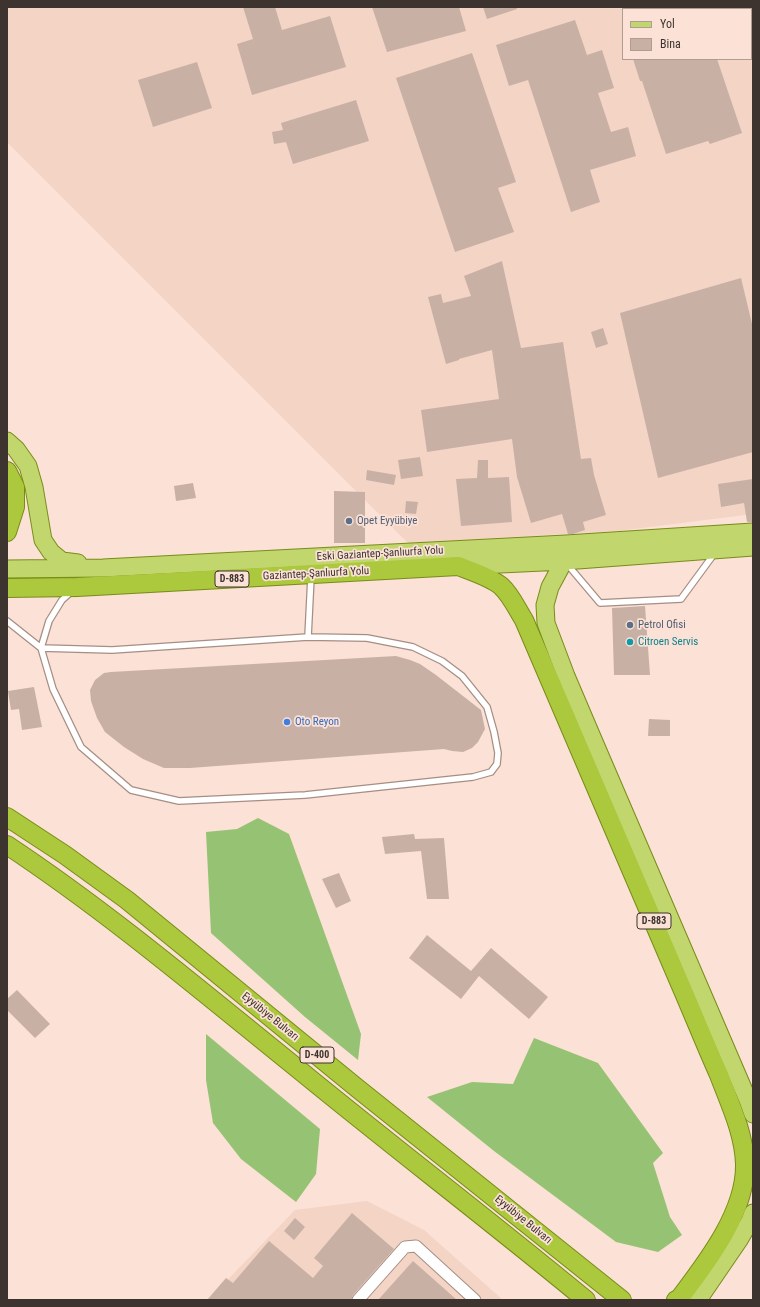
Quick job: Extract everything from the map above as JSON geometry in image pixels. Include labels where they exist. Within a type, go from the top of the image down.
[{"type":"highway","points":[[7,471],[14,486],[15,507],[7,532]]},
{"type":"highway","name":"Gaziantep-Şanlıurfa Yolu","points":[[7,588],[77,587],[458,566]]},
{"type":"highway","name":"D-883","points":[[458,566],[482,576],[500,586],[513,601],[524,620],[700,1031],[742,1135],[745,1165],[736,1210],[728,1226],[697,1275],[679,1299],[676,1300]]},
{"type":"highway","name":"Eyyübiye Bulvarı","points":[[7,817],[65,855],[127,900],[622,1300]]},
{"type":"highway","name":"Eyyübiye Bulvarı","points":[[7,845],[51,874],[119,924],[348,1110],[586,1300]]},
{"type":"main road","points":[[7,441],[16,449],[28,466],[34,487],[43,540],[51,552],[62,561],[103,568]]},
{"type":"main road","name":"Eski Gaziantep-Şanlıurfa Yolu","points":[[7,569],[103,568],[543,545],[753,532]]},
{"type":"main road","name":"Eski Gaziantep-Şanlıurfa Yolu","points":[[458,566],[564,561],[753,547]]},
{"type":"main road","points":[[564,561],[550,587],[545,605],[546,623],[566,676],[753,1114]]},
{"type":"main road","points":[[698,1300],[739,1240],[753,1213]]},
{"type":"street","points":[[362,1298],[405,1247],[416,1246],[473,1299]]},
{"type":"lane","points":[[564,561],[600,603],[681,599],[716,550]]},
{"type":"lane","points":[[308,637],[311,574]]},
{"type":"lane","points":[[7,621],[41,648],[112,650],[308,637],[367,638],[413,647],[442,661],[462,676],[486,707],[494,732],[498,753],[497,764],[491,772],[473,777],[305,795],[179,801],[131,790],[80,747],[53,689],[41,648],[49,621],[62,600],[77,587]]},
{"type":"shaded area","points":[[7,7],[753,7],[753,514],[618,531],[408,543],[7,142]]},
{"type":"shaded area","points":[[367,1201],[424,1230],[503,1300],[208,1300],[295,1210]]},
{"type":"green space","points":[[258,818],[289,834],[361,1034],[358,1060],[305,1017],[211,933],[206,832],[237,829]]},
{"type":"green space","points":[[206,1034],[320,1129],[316,1174],[296,1202],[241,1159],[213,1123],[206,1080]]},
{"type":"green space","points":[[534,1038],[598,1063],[663,1153],[653,1163],[670,1217],[682,1235],[658,1252],[616,1242],[494,1151],[427,1097],[472,1082],[513,1084]]},
{"type":"building","points":[[243,7],[275,7],[282,30],[330,16],[346,67],[252,95],[237,44],[253,39]]},
{"type":"building","points":[[372,7],[459,7],[466,31],[387,52]]},
{"type":"building","points":[[483,7],[517,7],[517,9],[487,19]]},
{"type":"building","points":[[575,20],[587,55],[602,50],[614,88],[598,93],[611,132],[628,127],[636,156],[590,170],[600,202],[571,212],[528,80],[509,86],[496,45]]},
{"type":"building","points":[[472,53],[516,182],[498,188],[514,232],[455,252],[396,78]]},
{"type":"building","points":[[633,60],[717,60],[742,133],[710,144],[708,141],[666,154],[642,81],[640,81]]},
{"type":"building","points":[[197,62],[212,108],[153,127],[138,80]]},
{"type":"building","points":[[356,100],[369,141],[293,164],[286,142],[274,144],[272,132],[283,130],[281,123]]},
{"type":"building","points":[[502,261],[521,348],[563,342],[581,459],[591,458],[594,475],[606,515],[583,522],[585,530],[573,534],[568,534],[562,514],[531,523],[517,477],[512,439],[427,452],[421,410],[499,399],[492,350],[446,364],[428,297],[441,294],[443,303],[471,296],[464,276]]},
{"type":"building","points":[[741,278],[753,328],[753,452],[658,478],[620,313]]},
{"type":"building","points":[[603,328],[608,344],[596,348],[591,332]]},
{"type":"building","points":[[420,457],[423,476],[401,479],[398,460]]},
{"type":"building","points":[[478,460],[488,460],[488,478],[509,477],[512,522],[461,526],[456,479],[477,478]]},
{"type":"building","points":[[367,470],[396,475],[394,485],[366,480]]},
{"type":"building","points":[[753,479],[753,522],[747,522],[744,503],[721,507],[718,484]]},
{"type":"building","points":[[193,483],[196,498],[176,501],[174,486]]},
{"type":"building","points":[[334,491],[365,492],[365,543],[334,543]]},
{"type":"building","points":[[406,501],[418,502],[416,514],[405,513]]},
{"type":"building","name":"Citroen Servis","points":[[645,606],[650,675],[614,675],[612,608]]},
{"type":"building","points":[[396,656],[420,664],[481,710],[485,729],[478,742],[472,748],[463,752],[444,749],[190,768],[164,768],[143,759],[124,747],[105,732],[97,718],[91,701],[90,690],[95,680],[104,673]]},
{"type":"building","points":[[34,687],[42,727],[22,730],[19,709],[11,710],[8,691]]},
{"type":"building","points":[[649,719],[670,720],[670,736],[648,736]]},
{"type":"building","points":[[414,834],[415,839],[444,838],[449,899],[427,899],[421,851],[385,854],[382,837]]},
{"type":"building","points":[[339,873],[351,901],[336,908],[322,879]]},
{"type":"building","points":[[427,935],[471,971],[491,948],[548,997],[529,1019],[479,976],[461,999],[409,958]]},
{"type":"building","points":[[17,990],[50,1024],[35,1038],[7,1010],[7,999]]},
{"type":"building","points":[[352,1213],[394,1249],[353,1295],[351,1300],[207,1300],[226,1278],[233,1283],[269,1241],[313,1278],[323,1266],[314,1258]]},
{"type":"building","points":[[295,1218],[305,1227],[294,1240],[284,1231]]},
{"type":"building","points":[[413,1261],[457,1300],[378,1300]]},
{"type":"place","name":"Opet Eyyübiye","points":[[349,521]]},
{"type":"place","name":"Petrol Ofisi","points":[[630,625]]},
{"type":"place","name":"Citroen Servis","points":[[630,642]]},
{"type":"place","name":"Oto Reyon","points":[[287,722]]}]
